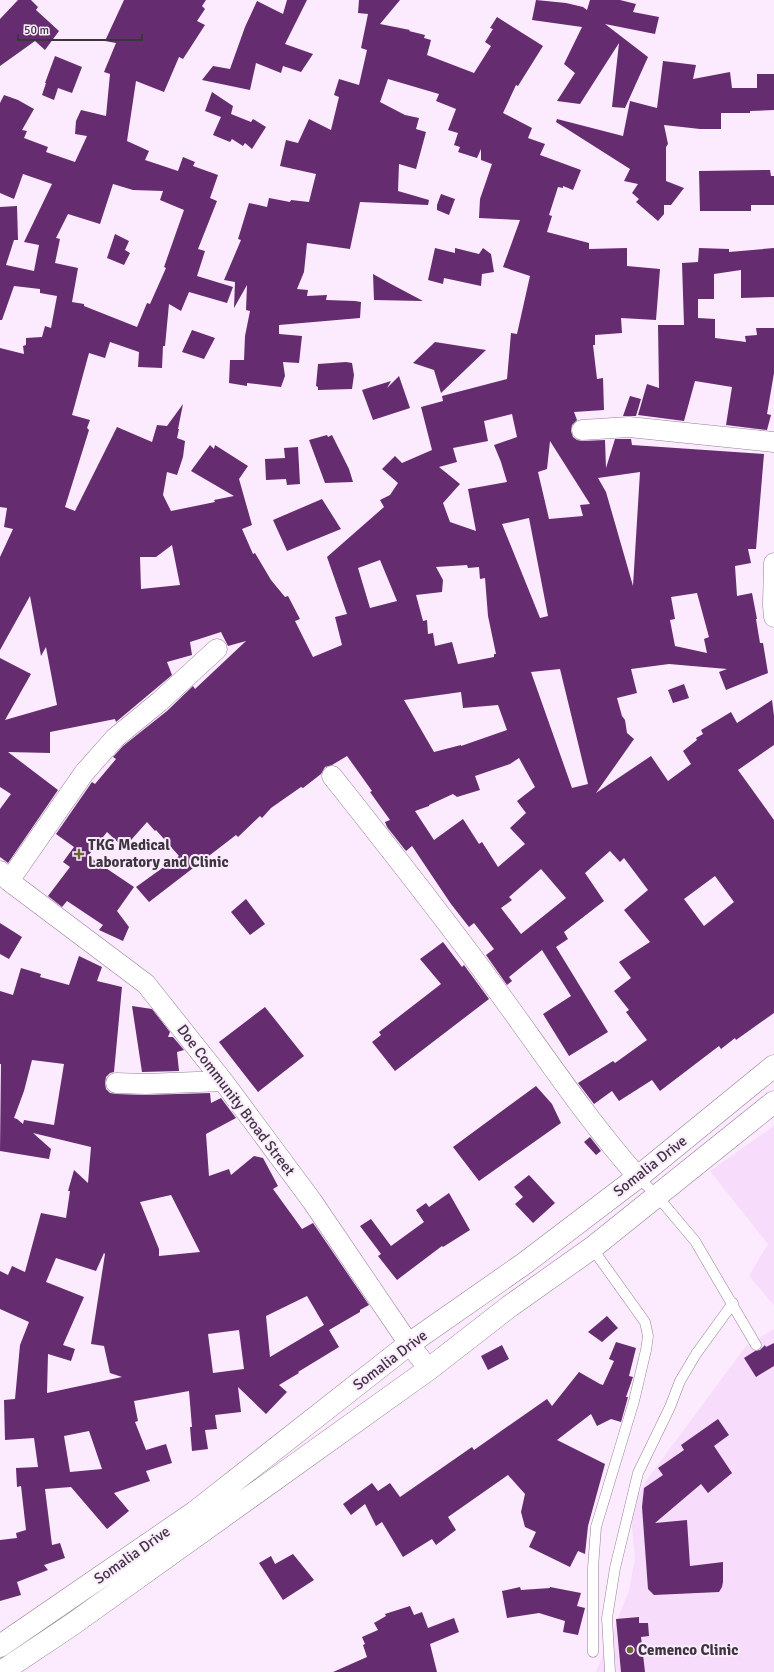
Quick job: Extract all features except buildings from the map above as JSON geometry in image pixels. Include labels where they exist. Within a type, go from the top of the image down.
[{"type":"main road","name":"Somalia Drive","points":[[0,1646],[195,1512],[409,1344],[525,1263],[638,1177],[774,1066]]},
{"type":"main road","name":"Somalia Drive","points":[[1,1672],[70,1626],[429,1369],[510,1306],[592,1248],[774,1102]]},
{"type":"street","points":[[582,430],[629,427],[774,442]]},
{"type":"street","points":[[774,563],[772,605],[774,617]]},
{"type":"street","points":[[5,876],[84,773],[115,738],[159,702],[217,649]]},
{"type":"street","points":[[332,776],[402,864],[476,962],[607,1142],[638,1177]]},
{"type":"street","name":"Doe Community Broad Street","points":[[5,876],[146,984],[223,1081],[312,1201],[409,1344],[429,1369]]},
{"type":"street","points":[[116,1082],[145,1084],[223,1081]]},
{"type":"lane","points":[[638,1177],[657,1196],[695,1241],[756,1344]]},
{"type":"lane","points":[[592,1248],[645,1322],[648,1336],[634,1401],[596,1527],[593,1568],[593,1652]]},
{"type":"lane","points":[[610,1672],[607,1618],[615,1568],[638,1473],[670,1407],[680,1381],[696,1354],[733,1303]]},
{"type":"shaded area","points":[[774,1126],[774,1305],[749,1276],[768,1244],[710,1171]]},
{"type":"shaded area","points":[[774,1329],[774,1672],[596,1672],[629,1591],[635,1558],[631,1515],[637,1497],[646,1481],[746,1346]]},
{"type":"place","name":"TKG Medical Laboratory and Clinic","points":[[79,854]]},
{"type":"place","name":"Cemenco Clinic","points":[[630,1650]]}]
